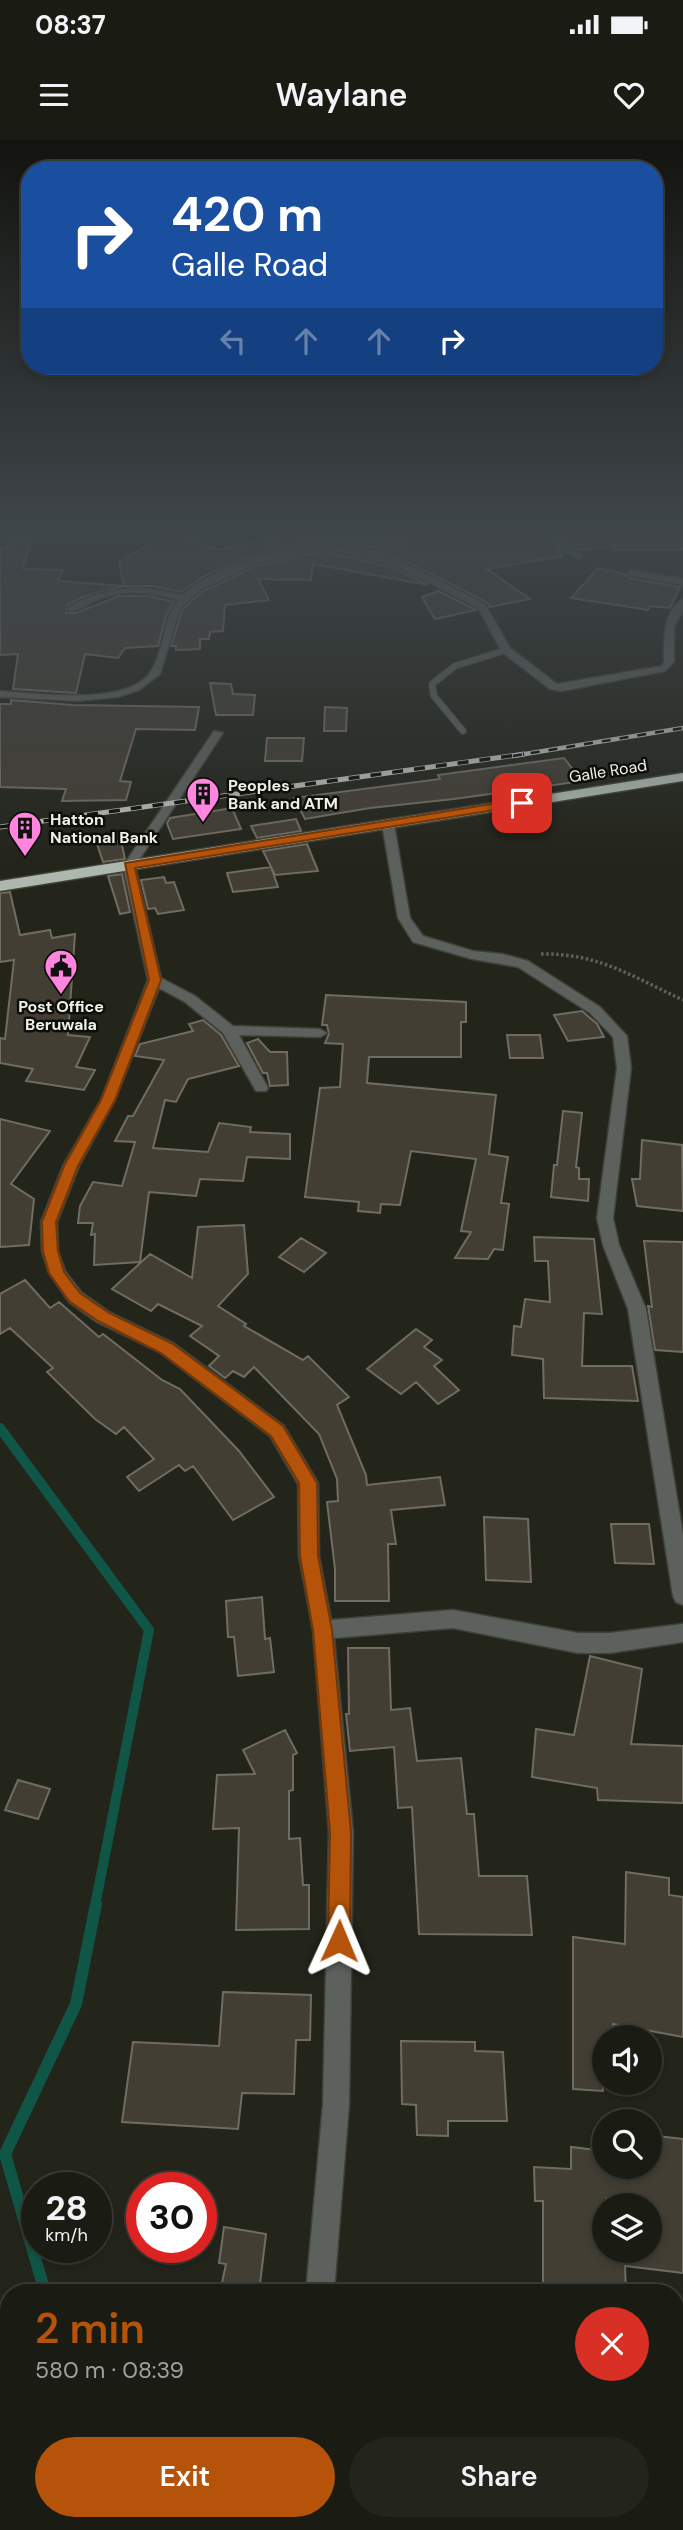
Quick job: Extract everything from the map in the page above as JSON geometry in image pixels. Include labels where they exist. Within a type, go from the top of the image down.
[{"type":"highway","name":"Galle Road","points":[[0,886],[683,777]]},
{"type":"street","points":[[0,694],[62,697],[124,694],[153,678],[166,642]]},
{"type":"street","points":[[501,642],[506,650],[554,687],[562,688],[606,677],[665,668],[669,662],[669,642]]},
{"type":"street","points":[[218,733],[129,866],[155,980],[108,1100],[71,1166],[49,1222],[50,1251],[57,1273],[75,1297],[103,1317],[167,1348],[277,1431],[308,1483],[309,1556],[323,1630],[341,1832],[336,2104],[321,2284]]},
{"type":"street","points":[[388,824],[404,918],[418,939],[472,955],[502,958],[523,964],[596,1010],[620,1036],[624,1068],[605,1218],[611,1245],[637,1309],[683,1595]]},
{"type":"street","points":[[155,980],[190,999],[229,1030],[261,1088]]},
{"type":"street","points":[[229,1030],[320,1033]]},
{"type":"street","points":[[323,1630],[453,1619],[578,1643],[610,1643],[683,1633]]},
{"type":"lane","points":[[463,731],[434,696],[432,684],[437,676],[458,666],[506,650]]},
{"type":"path","points":[[502,958],[584,954],[625,969],[683,1000]]},
{"type":"building","points":[[0,642],[159,642],[158,646],[125,648],[118,658],[85,654],[76,693],[13,689],[18,654],[0,655]]},
{"type":"building","points":[[172,642],[200,642],[200,649],[176,650],[176,646],[171,646]]},
{"type":"building","points":[[210,683],[231,684],[233,694],[255,695],[253,715],[216,715]]},
{"type":"building","points":[[11,700],[73,705],[199,707],[195,730],[136,729],[120,781],[131,782],[126,800],[62,801],[66,789],[0,787],[0,704],[11,704]]},
{"type":"building","points":[[325,707],[347,708],[346,731],[324,731]]},
{"type":"building","points":[[267,738],[304,738],[302,761],[265,761]]},
{"type":"building","points":[[564,758],[582,781],[305,819],[294,798],[440,779],[438,775]]},
{"type":"building","name":"Peoples Bank and ATM","points":[[232,808],[241,829],[173,839],[167,823],[170,818]]},
{"type":"building","points":[[296,819],[301,831],[257,838],[251,826]]},
{"type":"building","points":[[121,841],[125,859],[103,862],[97,844]]},
{"type":"building","points":[[307,844],[318,871],[275,875],[263,851]]},
{"type":"building","points":[[271,867],[278,887],[233,892],[227,873]]},
{"type":"building","points":[[122,874],[130,912],[120,914],[108,876]]},
{"type":"building","points":[[164,877],[166,883],[174,882],[184,910],[158,914],[155,908],[148,909],[141,880]]},
{"type":"building","points":[[10,892],[20,935],[50,930],[52,938],[75,934],[68,1035],[90,1037],[76,1067],[95,1070],[84,1090],[26,1081],[33,1069],[0,1063],[0,1038],[5,1039],[14,960],[0,962],[0,893]]},
{"type":"building","points":[[326,995],[466,1002],[466,1022],[461,1022],[461,1057],[369,1057],[367,1083],[496,1095],[489,1154],[508,1157],[501,1203],[509,1204],[503,1250],[494,1249],[488,1259],[455,1258],[471,1232],[461,1231],[476,1159],[411,1151],[400,1205],[381,1204],[380,1213],[358,1211],[359,1202],[305,1197],[320,1088],[340,1087],[343,1044],[325,1043],[329,1034],[327,1025],[322,1025]]},
{"type":"building","points":[[582,1011],[597,1024],[604,1037],[568,1041],[554,1015]]},
{"type":"building","points":[[203,1020],[221,1035],[239,1066],[188,1079],[176,1102],[165,1100],[153,1148],[208,1152],[219,1123],[251,1127],[250,1132],[290,1134],[290,1159],[247,1157],[243,1181],[200,1179],[196,1196],[149,1192],[140,1262],[94,1265],[95,1234],[91,1235],[93,1223],[78,1223],[80,1206],[93,1182],[122,1186],[135,1142],[115,1141],[128,1116],[133,1116],[164,1060],[135,1056],[140,1044],[193,1031],[189,1024]]},
{"type":"building","points":[[507,1035],[540,1035],[543,1058],[510,1058]]},
{"type":"building","points":[[258,1039],[270,1052],[287,1052],[288,1085],[270,1086],[267,1073],[263,1073],[247,1043]]},
{"type":"building","points":[[563,1111],[582,1113],[576,1167],[579,1168],[579,1179],[589,1179],[588,1201],[551,1197]]},
{"type":"building","points":[[0,1119],[50,1131],[11,1184],[34,1199],[29,1245],[0,1247]]},
{"type":"building","points":[[642,1140],[682,1145],[683,1211],[637,1206],[632,1179],[640,1179]]},
{"type":"building","points":[[244,1225],[248,1274],[218,1306],[246,1324],[244,1326],[303,1360],[308,1356],[349,1397],[337,1405],[366,1475],[367,1485],[440,1477],[445,1505],[391,1510],[396,1544],[388,1544],[389,1601],[335,1601],[335,1569],[327,1502],[338,1501],[337,1479],[319,1434],[254,1367],[244,1377],[233,1371],[225,1378],[209,1366],[219,1356],[190,1336],[202,1326],[158,1304],[151,1311],[112,1289],[150,1254],[192,1278],[198,1227]]},
{"type":"building","points":[[534,1237],[594,1239],[602,1314],[584,1313],[582,1366],[632,1366],[638,1401],[544,1398],[543,1359],[512,1355],[514,1326],[521,1327],[525,1299],[550,1302],[548,1261],[535,1261]]},
{"type":"building","points":[[301,1238],[326,1253],[304,1272],[279,1257]]},
{"type":"building","points":[[644,1241],[683,1242],[683,1352],[655,1350],[648,1306],[652,1307]]},
{"type":"building","points":[[25,1280],[50,1308],[59,1302],[99,1337],[103,1334],[162,1380],[180,1389],[239,1451],[274,1497],[233,1520],[193,1466],[185,1471],[179,1465],[139,1491],[127,1477],[154,1459],[124,1427],[116,1434],[95,1419],[47,1372],[53,1368],[10,1328],[0,1334],[0,1294]]},
{"type":"building","points":[[416,1329],[432,1340],[424,1347],[442,1360],[434,1366],[459,1390],[438,1404],[416,1382],[401,1394],[367,1369]]},
{"type":"building","points":[[484,1517],[528,1519],[531,1582],[486,1580]]},
{"type":"building","points":[[611,1524],[649,1524],[654,1564],[615,1563]]},
{"type":"building","points":[[262,1597],[265,1639],[270,1638],[274,1672],[238,1676],[234,1637],[228,1637],[226,1601]]},
{"type":"building","points":[[348,1648],[389,1648],[391,1710],[410,1708],[417,1761],[461,1758],[467,1814],[474,1814],[479,1876],[527,1876],[532,1935],[419,1934],[412,1807],[398,1808],[394,1747],[350,1751],[346,1714],[349,1714]]},
{"type":"building","points":[[590,1656],[642,1669],[631,1744],[683,1746],[683,1803],[598,1800],[597,1788],[532,1777],[536,1729],[574,1735]]},
{"type":"building","points":[[285,1730],[297,1753],[293,1755],[293,1790],[289,1791],[289,1839],[300,1838],[303,1885],[309,1885],[309,1929],[236,1930],[239,1828],[213,1829],[217,1775],[255,1774],[243,1750]]},
{"type":"building","points":[[18,1780],[50,1789],[38,1819],[5,1810]]},
{"type":"building","points":[[626,1872],[669,1878],[669,1895],[683,1897],[683,2037],[662,2033],[662,2025],[592,2025],[592,2090],[573,2089],[573,1937],[625,1944]]},
{"type":"building","points":[[223,1992],[311,1995],[310,2040],[296,2040],[294,2094],[242,2093],[238,2129],[122,2122],[133,2042],[219,2046]]},
{"type":"building","points":[[401,2041],[475,2042],[475,2051],[503,2052],[507,2121],[448,2121],[448,2136],[417,2135],[416,2105],[402,2104]]},
{"type":"building","points":[[662,2137],[683,2139],[683,2273],[625,2266],[626,2284],[543,2284],[543,2201],[535,2201],[534,2167],[571,2169],[571,2147],[592,2150],[592,2179],[662,2179]]},
{"type":"building","points":[[224,2227],[266,2234],[260,2284],[222,2284],[226,2264],[219,2263]]},
{"type":"waterway","points":[[0,1428],[149,1630],[95,1906]]},
{"type":"waterway","points":[[43,2284],[5,2154],[76,2004],[96,1904]]},
{"type":"railway","points":[[513,756],[683,728]]},
{"type":"railway","points":[[0,827],[524,754]]},
{"type":"place","name":"Peoples Bank and ATM","points":[[203,824]]},
{"type":"place","name":"Hatton National Bank","points":[[25,858]]},
{"type":"place","name":"Post Office Beruwala","points":[[61,996]]},
{"type":"route","points":[[339,1941],[341,1832],[323,1630],[309,1556],[308,1483],[277,1431],[167,1348],[103,1317],[75,1297],[57,1273],[50,1251],[49,1222],[71,1166],[108,1100],[155,980],[129,866],[522,803]]}]
